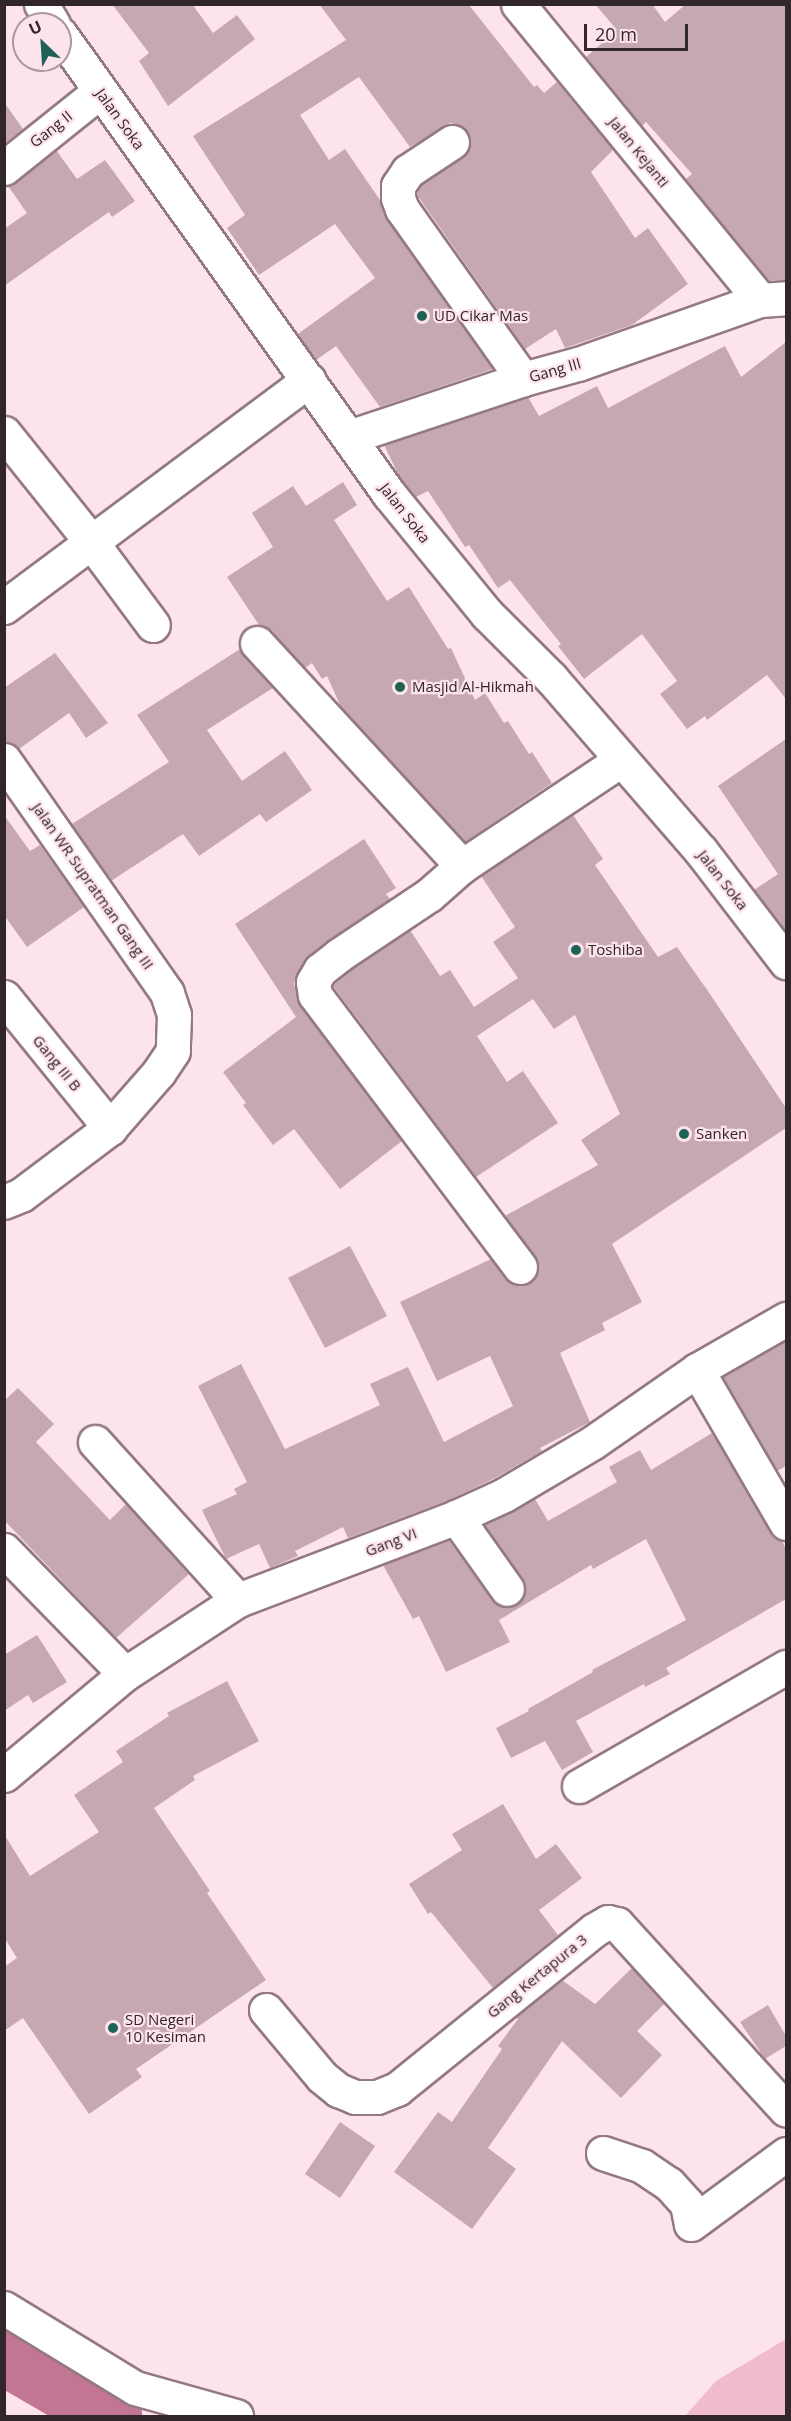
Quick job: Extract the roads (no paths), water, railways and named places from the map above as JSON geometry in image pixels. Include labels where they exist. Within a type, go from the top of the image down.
[{"type":"street","name":"Jalan Kejanti","points":[[518,4],[773,299]]},
{"type":"street","name":"Jalan Soka","points":[[72,52],[389,494],[488,614],[551,678],[701,851],[786,962]]},
{"type":"street","name":"Gang II","points":[[4,168],[99,92]]},
{"type":"street","points":[[452,142],[408,171],[398,186],[398,198],[402,208],[523,379]]},
{"type":"street","name":"Gang III","points":[[349,437],[773,299]]},
{"type":"street","points":[[4,607],[309,380]]},
{"type":"street","points":[[4,433],[92,543],[153,625]]},
{"type":"street","points":[[257,644],[462,866]]},
{"type":"street","name":"Jalan WR Supratman Gang III","points":[[4,760],[167,993],[174,1015],[173,1052],[159,1072],[110,1128]]},
{"type":"street","points":[[520,1267],[315,995],[313,982],[320,970],[339,955],[429,895],[462,866],[621,760]]},
{"type":"street","name":"Gang III B","points":[[4,997],[110,1128]]},
{"type":"street","points":[[4,1202],[21,1195],[110,1128]]},
{"type":"street","name":"Gang VI","points":[[4,1775],[125,1674],[238,1600],[456,1517],[504,1495],[592,1443],[697,1370],[786,1319]]},
{"type":"street","points":[[697,1370],[786,1522]]},
{"type":"street","points":[[95,1442],[238,1600]]},
{"type":"street","points":[[456,1517],[507,1589]]},
{"type":"street","points":[[4,1550],[125,1674]]},
{"type":"street","points":[[579,1786],[786,1667]]},
{"type":"street","name":"Gang Kertapura 3","points":[[266,2010],[330,2083],[355,2097],[377,2097],[397,2089],[594,1930],[608,1922],[617,1924],[786,2110]]},
{"type":"street","points":[[603,2153],[642,2166],[669,2184],[687,2204],[691,2224],[786,2154]]},
{"type":"street","points":[[4,2308],[135,2388],[236,2416]]},
{"type":"waterway","points":[[4,2354],[111,2416]]},
{"type":"place","name":"UD Cikar Mas","points":[[422,316]]},
{"type":"place","name":"Masjid Al-Hikmah","points":[[400,687]]},
{"type":"place","name":"Toshiba","points":[[576,950]]},
{"type":"place","name":"Sanken","points":[[684,1134]]},
{"type":"place","name":"SD Negeri 10 Kesiman","points":[[113,2028]]}]
